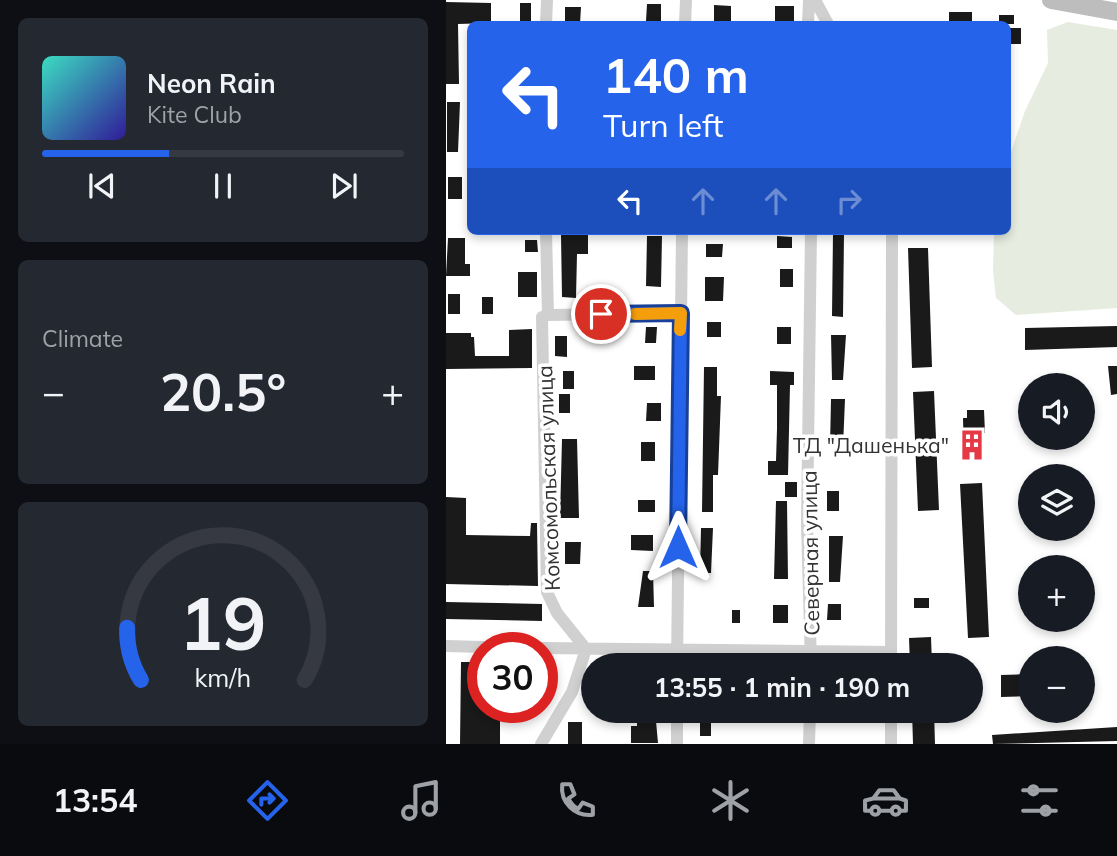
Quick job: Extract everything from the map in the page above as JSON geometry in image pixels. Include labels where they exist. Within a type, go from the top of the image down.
[{"type":"street","points":[[546,21],[547,0]]},
{"type":"street","points":[[685,21],[686,0]]},
{"type":"street","points":[[808,21],[809,0]]},
{"type":"street","points":[[815,0],[826,21]]},
{"type":"street","points":[[1052,0],[1117,12]]},
{"type":"street","name":"Комсомольская улица","points":[[546,235],[547,592],[557,613],[586,649]]},
{"type":"street","points":[[677,650],[682,235]]},
{"type":"street","name":"Северная улица","points":[[811,235],[807,523],[811,653]]},
{"type":"street","points":[[891,653],[892,235]]},
{"type":"street","points":[[545,316],[681,313]]},
{"type":"street","points":[[446,646],[467,647]]},
{"type":"street","points":[[558,648],[722,653]]},
{"type":"street","points":[[541,744],[572,692],[586,649]]},
{"type":"street","points":[[677,723],[677,744]]},
{"type":"street","points":[[809,744],[810,723]]},
{"type":"street","points":[[891,723],[891,744]]},
{"type":"shaded area","points":[[1068,22],[1117,30],[1117,308],[1016,315],[996,298],[994,235],[1011,235],[1011,152],[1025,111],[1048,63],[1047,30]]},
{"type":"building","points":[[446,2],[491,3],[491,21],[467,21],[467,24],[458,24],[459,84],[446,84]]},
{"type":"building","points":[[520,3],[531,3],[531,21],[520,21]]},
{"type":"building","points":[[647,4],[661,4],[661,21],[646,21]]},
{"type":"building","points":[[714,5],[731,6],[731,21],[714,21]]},
{"type":"building","points":[[775,6],[794,6],[794,21],[775,21]]},
{"type":"building","points":[[565,7],[581,7],[580,21],[565,21]]},
{"type":"building","points":[[949,12],[972,12],[972,21],[949,21]]},
{"type":"building","points":[[999,15],[1014,15],[1014,24],[1011,24],[1011,21],[999,21]]},
{"type":"building","points":[[1011,28],[1021,28],[1021,44],[1011,44]]},
{"type":"building","points":[[447,102],[460,102],[458,152],[447,152]]},
{"type":"building","points":[[448,177],[462,177],[462,199],[448,199]]},
{"type":"building","points":[[561,235],[588,235],[588,254],[577,254],[576,298],[562,297]]},
{"type":"building","points":[[833,235],[844,235],[843,317],[832,316]]},
{"type":"building","points":[[647,236],[662,236],[661,287],[646,286]]},
{"type":"building","points":[[777,236],[792,237],[792,248],[777,248]]},
{"type":"building","points":[[448,238],[465,238],[465,264],[470,264],[470,276],[446,276]]},
{"type":"building","points":[[525,240],[537,240],[538,252],[525,252]]},
{"type":"building","points":[[706,244],[723,244],[722,257],[706,257]]},
{"type":"building","points":[[908,248],[928,248],[932,367],[912,368]]},
{"type":"building","points":[[780,269],[793,269],[793,287],[780,287]]},
{"type":"building","points":[[518,272],[537,272],[537,297],[518,297]]},
{"type":"building","points":[[705,277],[724,277],[723,301],[705,301]]},
{"type":"building","points":[[448,294],[460,294],[460,314],[448,314]]},
{"type":"building","points":[[482,297],[493,297],[493,314],[482,314]]},
{"type":"building","points":[[707,322],[721,322],[721,337],[707,337]]},
{"type":"building","points":[[1117,326],[1117,347],[1025,350],[1025,328]]},
{"type":"building","points":[[646,327],[657,327],[656,343],[645,343]]},
{"type":"building","points":[[777,327],[791,327],[791,344],[777,344]]},
{"type":"building","points":[[532,329],[532,368],[446,369],[446,333],[471,333],[471,337],[474,337],[475,356],[509,356],[509,330]]},
{"type":"building","points":[[831,335],[846,335],[843,380],[832,380]]},
{"type":"building","points":[[555,336],[567,336],[567,357],[555,356]]},
{"type":"building","points":[[634,366],[655,366],[655,380],[634,380]]},
{"type":"building","points":[[1108,366],[1117,366],[1117,394],[1111,395]]},
{"type":"building","points":[[704,367],[717,367],[717,396],[721,396],[718,475],[713,475],[713,512],[702,512]]},
{"type":"building","points":[[563,371],[574,371],[574,389],[563,389]]},
{"type":"building","points":[[770,371],[794,372],[794,385],[790,385],[788,475],[768,475],[768,461],[776,461],[777,429],[777,385],[770,385]]},
{"type":"building","points":[[934,391],[939,510],[918,511],[913,392]]},
{"type":"building","points":[[559,394],[570,394],[570,413],[559,413]]},
{"type":"building","points":[[831,399],[845,399],[843,447],[830,447]]},
{"type":"building","points":[[647,403],[661,403],[661,421],[646,421]]},
{"type":"building","name":"ТД \"Дашенька\"","points":[[967,410],[984,410],[985,433],[979,433],[980,458],[964,458],[963,418],[967,418]]},
{"type":"building","points":[[562,439],[577,439],[579,518],[560,518]]},
{"type":"building","points":[[641,442],[655,442],[655,461],[641,461]]},
{"type":"building","points":[[785,482],[797,482],[797,497],[785,497]]},
{"type":"building","points":[[982,483],[989,637],[968,638],[960,484]]},
{"type":"building","points":[[827,491],[839,491],[839,511],[827,511]]},
{"type":"building","points":[[446,497],[466,498],[466,535],[530,536],[531,523],[537,523],[538,586],[446,584]]},
{"type":"building","points":[[638,500],[655,500],[655,512],[638,512]]},
{"type":"building","points":[[776,501],[787,501],[788,579],[774,579]]},
{"type":"building","points":[[701,528],[713,528],[711,573],[700,573]]},
{"type":"building","points":[[631,535],[653,535],[653,551],[631,550]]},
{"type":"building","points":[[829,536],[843,536],[840,582],[829,582]]},
{"type":"building","points":[[565,542],[581,542],[580,564],[565,564]]},
{"type":"building","points":[[643,571],[653,571],[654,607],[638,607]]},
{"type":"building","points":[[914,598],[929,598],[929,608],[914,608]]},
{"type":"building","points":[[446,602],[542,604],[542,621],[446,619]]},
{"type":"building","points":[[828,604],[841,604],[841,620],[827,620]]},
{"type":"building","points":[[773,605],[788,605],[788,623],[773,623]]},
{"type":"building","points":[[732,610],[740,610],[740,623],[732,623]]},
{"type":"building","points":[[931,637],[932,653],[910,653],[909,638]]},
{"type":"building","points":[[461,662],[467,662],[467,723],[500,723],[500,744],[460,744]]},
{"type":"building","points":[[1018,674],[1018,696],[1001,697],[1001,675]]},
{"type":"building","points":[[568,722],[581,722],[582,744],[568,744]]},
{"type":"building","points":[[637,723],[656,723],[658,743],[631,743],[631,726],[637,726]]},
{"type":"building","points":[[700,723],[711,723],[711,736],[700,736]]},
{"type":"building","points":[[912,723],[934,723],[935,744],[913,744]]},
{"type":"building","points":[[1117,727],[1117,741],[993,744],[992,735]]},
{"type":"slow traffic","points":[[635,314],[681,313],[680,330]]},
{"type":"place","name":"ТД \"Дашенька\"","points":[[972,445]]},
{"type":"route","points":[[601,314],[681,313],[678,367],[678,547]]}]
